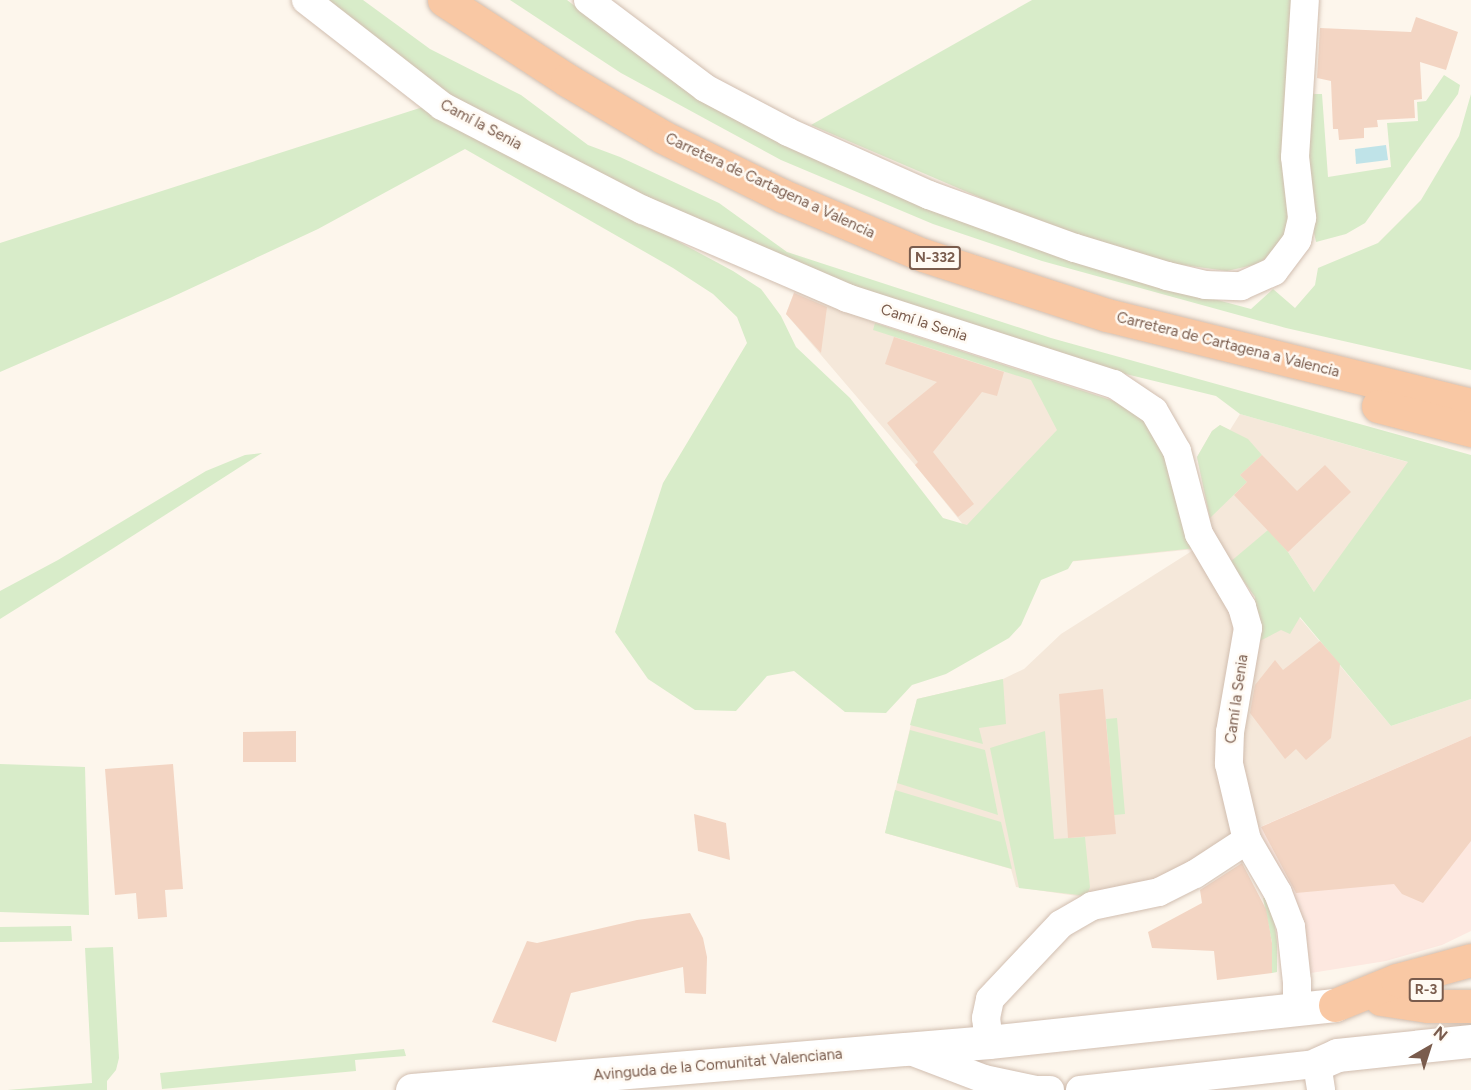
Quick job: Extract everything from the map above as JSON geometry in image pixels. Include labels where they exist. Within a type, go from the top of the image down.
[{"type":"highway","name":"Carretera de Cartagena a Valencia","points":[[444,0],[567,80],[663,137],[783,196],[923,255],[1107,315],[1471,405]]},
{"type":"highway","points":[[1107,315],[1171,346],[1258,376],[1471,429]]},
{"type":"highway","points":[[1335,1005],[1397,980],[1471,960]]},
{"type":"highway","name":"R-3","points":[[1335,1005],[1471,982]]},
{"type":"highway","points":[[1381,999],[1428,1006],[1471,1006]]},
{"type":"main road","name":"Avinguda de la Comunitat Valenciana","points":[[412,1090],[989,1042],[1335,1005]]},
{"type":"main road","points":[[1319,1077],[1337,1055],[1471,1041]]},
{"type":"street","name":"Camí la Senia","points":[[306,0],[442,106],[643,210],[847,298],[1114,384],[1155,411],[1177,451],[1199,534],[1242,607],[1248,627],[1230,732],[1229,764],[1247,840],[1278,893],[1291,927],[1297,982],[1297,1010]]},
{"type":"street","points":[[588,0],[705,88],[788,132],[929,195],[1075,248],[1167,276],[1205,285],[1241,286],[1274,271],[1298,240],[1302,218],[1295,157],[1305,0]]},
{"type":"street","points":[[989,1042],[986,1018],[990,999],[1061,924],[1092,906],[1159,892],[1195,874],[1247,840]]},
{"type":"street","points":[[905,1049],[984,1079],[1036,1090],[1050,1090]]},
{"type":"street","points":[[1080,1090],[1319,1077]]},
{"type":"shaded area","points":[[795,290],[875,323],[1135,408],[1234,605],[1236,836],[1187,873],[1084,897],[1016,887],[1011,869],[885,833],[917,699],[1003,679],[1024,669],[1061,634],[1195,549],[999,569],[915,465],[786,314]]},
{"type":"shaded area","points":[[1240,414],[1435,470],[1314,592],[1288,552],[1230,562],[1214,540],[1197,457],[1212,431],[1220,425],[1230,430]]},
{"type":"shaded area","points":[[1299,617],[1391,726],[1471,699],[1471,736],[1258,828],[1237,756],[1258,642]]},
{"type":"shaded area","points":[[1471,736],[1471,931],[1442,945],[1386,961],[1311,973],[1290,894],[1258,828]]},
{"type":"green space","points":[[315,0],[363,0],[430,49],[521,95],[588,145],[620,157],[719,203],[787,252],[1051,338],[1471,455],[1471,699],[1391,726],[1300,617],[1290,634],[1281,630],[1258,642],[1255,597],[1230,562],[1268,530],[1288,552],[1314,592],[1408,462],[1240,414],[1216,396],[1060,358],[871,296],[635,197],[444,95]]},
{"type":"green space","points":[[510,0],[567,0],[665,76],[733,115],[1169,287],[1251,309],[1273,289],[1295,308],[1315,285],[1318,268],[1378,243],[1421,200],[1459,136],[1471,94],[1471,370],[1286,328],[1042,261],[933,224],[781,160],[621,73]]},
{"type":"green space","points":[[1032,0],[1298,0],[1289,232],[1276,250],[1258,264],[1227,271],[1176,264],[1106,245],[1035,221],[811,125]]},
{"type":"green space","points":[[1444,75],[1460,85],[1458,94],[1365,223],[1346,234],[1316,242],[1309,209],[1305,94],[1322,94],[1328,177],[1391,167],[1387,123],[1418,121],[1417,102],[1426,101]]},
{"type":"green space","points":[[426,106],[733,271],[761,289],[781,316],[796,347],[850,398],[943,518],[967,525],[1057,430],[1031,380],[873,330],[875,323],[1135,408],[1168,454],[1196,548],[1073,561],[1068,569],[1041,580],[1021,625],[1009,638],[946,674],[912,685],[886,713],[845,712],[794,671],[767,676],[736,711],[695,710],[648,679],[615,632],[663,483],[747,343],[737,317],[713,294],[673,268],[465,149],[318,229],[170,298],[0,372],[0,243]]},
{"type":"green space","points":[[1220,425],[1248,439],[1262,455],[1240,475],[1247,482],[1210,518],[1197,457],[1212,431]]},
{"type":"green space","points":[[262,453],[0,619],[0,591],[58,560],[206,471],[245,455]]},
{"type":"green space","points":[[1003,679],[1006,724],[979,728],[983,744],[910,725],[917,699]]},
{"type":"green space","points":[[1117,718],[1125,814],[1114,815],[1106,719]]},
{"type":"green space","points":[[910,730],[985,750],[998,815],[897,783]]},
{"type":"green space","points":[[1045,731],[1054,839],[1085,837],[1090,887],[1087,896],[1019,888],[990,748]]},
{"type":"green space","points":[[0,764],[85,767],[89,915],[0,912]]},
{"type":"green space","points":[[895,790],[1001,822],[1012,869],[885,833]]},
{"type":"green space","points":[[1263,898],[1267,898],[1274,920],[1277,942],[1277,972],[1272,973],[1272,943]]},
{"type":"green space","points":[[71,926],[72,941],[0,942],[0,927]]},
{"type":"green space","points":[[113,947],[119,1058],[116,1070],[107,1081],[107,1090],[7,1090],[92,1083],[85,948]]},
{"type":"green space","points":[[404,1049],[406,1056],[355,1060],[356,1071],[162,1089],[160,1073]]},
{"type":"water","points":[[1386,145],[1388,160],[1356,164],[1355,149]]},
{"type":"building","points":[[1416,17],[1458,32],[1446,70],[1420,62],[1422,99],[1414,100],[1415,118],[1377,120],[1378,127],[1364,128],[1364,138],[1339,140],[1338,129],[1333,129],[1331,81],[1317,78],[1320,28],[1411,32]]},
{"type":"building","points":[[794,293],[827,307],[821,353],[786,314]]},
{"type":"building","points":[[894,337],[1004,372],[997,396],[982,392],[933,452],[974,504],[958,517],[915,465],[918,462],[887,423],[937,382],[885,364]]},
{"type":"building","points":[[1262,455],[1297,491],[1325,465],[1351,492],[1288,552],[1234,495],[1247,482],[1240,475]]},
{"type":"building","points":[[1320,641],[1340,664],[1331,738],[1306,760],[1296,749],[1285,759],[1250,713],[1255,685],[1275,660],[1283,670]]},
{"type":"building","points":[[1103,689],[1116,834],[1068,838],[1059,694]]},
{"type":"building","points":[[296,731],[296,762],[243,762],[243,732]]},
{"type":"building","points":[[1471,736],[1471,841],[1423,903],[1402,894],[1394,884],[1296,893],[1261,827]]},
{"type":"building","points":[[173,764],[183,889],[165,890],[167,917],[138,919],[136,893],[115,895],[105,769]]},
{"type":"building","points":[[694,814],[726,823],[730,860],[698,851]]},
{"type":"building","points":[[1242,863],[1266,909],[1272,943],[1272,973],[1217,980],[1214,951],[1152,948],[1148,932],[1202,903],[1200,890]]},
{"type":"building","points":[[690,913],[703,938],[707,957],[706,994],[685,993],[683,967],[571,993],[556,1042],[492,1022],[527,941],[537,943],[637,920]]}]
